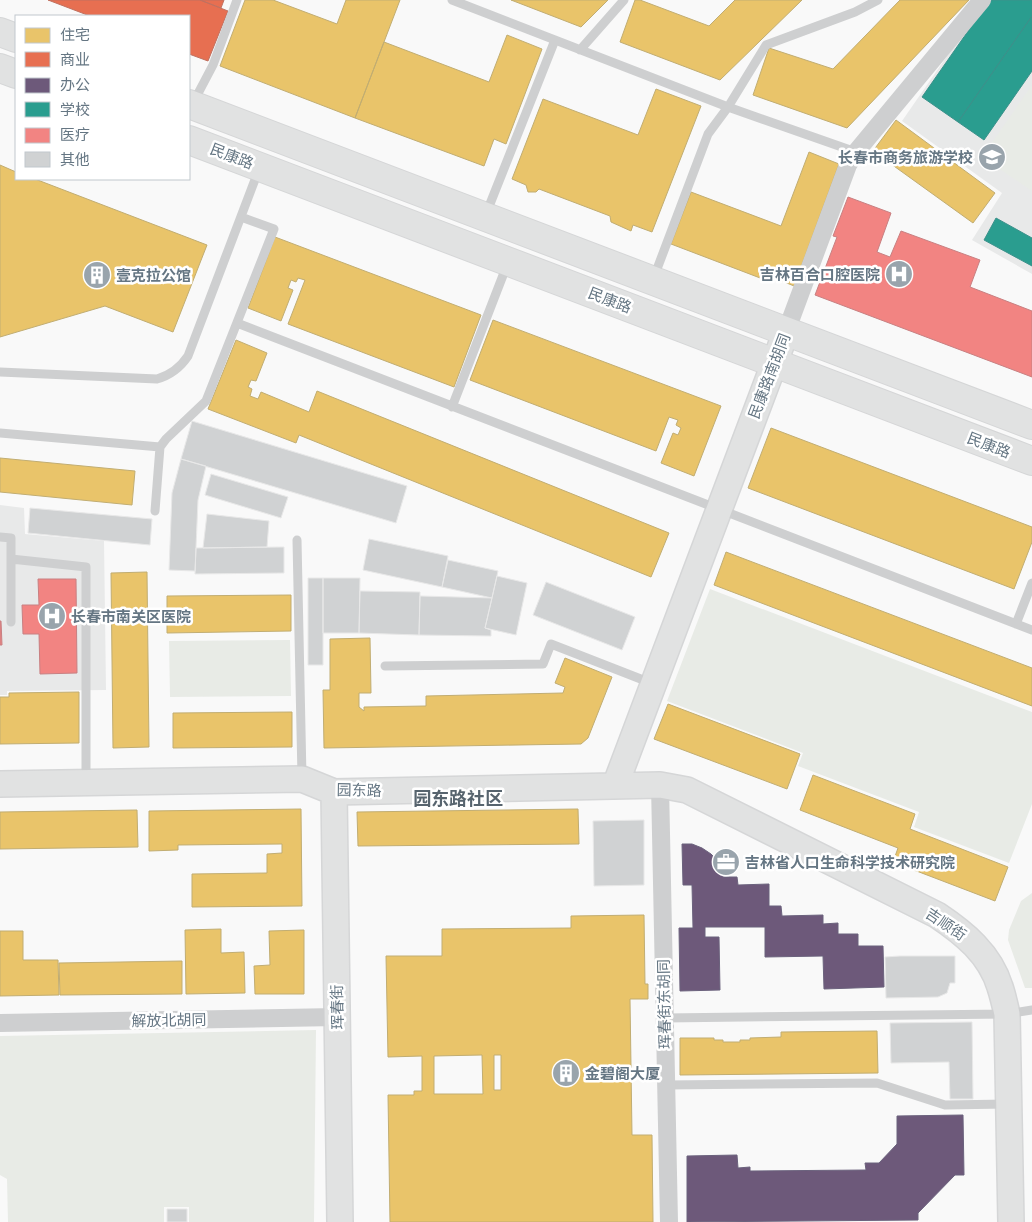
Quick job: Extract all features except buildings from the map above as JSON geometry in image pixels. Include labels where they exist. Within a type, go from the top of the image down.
[{"type":"main road","points":[[0,32],[15,38]]},
{"type":"main road","points":[[0,68],[15,74]]},
{"type":"main road","points":[[190,105],[1032,426]]},
{"type":"main road","name":"民康路","points":[[190,140],[1032,461]]},
{"type":"street","name":"民康路南胡同","points":[[615,786],[848,165],[856,152],[982,0]]},
{"type":"street","name":"园东路","points":[[0,784],[302,779],[334,792],[660,785]]},
{"type":"street","name":"吉顺街","points":[[660,785],[687,790],[937,915],[958,929],[976,946],[989,963],[1000,986],[1006,1014],[1011,1222]]},
{"type":"street","name":"珲春街东胡同","points":[[660,785],[669,1222]]},
{"type":"street","name":"珲春街","points":[[334,792],[340,1222]]},
{"type":"street","name":"解放北胡同","points":[[0,1022],[337,1017]]},
{"type":"lane","points":[[190,105],[212,66],[237,0]]},
{"type":"lane","points":[[452,0],[728,107],[856,152]]},
{"type":"lane","points":[[580,50],[624,0]]},
{"type":"lane","points":[[652,281],[708,134],[728,107],[766,45],[855,12],[878,0]]},
{"type":"lane","points":[[485,217],[555,40]]},
{"type":"lane","points":[[0,372],[157,379],[175,371],[188,356],[260,167]]},
{"type":"lane","points":[[155,511],[160,447],[206,401],[274,228],[241,217]]},
{"type":"lane","points":[[452,407],[508,261]]},
{"type":"lane","points":[[237,323],[1032,630]]},
{"type":"lane","points":[[0,433],[160,447]]},
{"type":"lane","points":[[0,537],[11,538],[11,622]]},
{"type":"lane","points":[[297,540],[302,779]]},
{"type":"lane","points":[[11,559],[86,567],[86,782]]},
{"type":"lane","points":[[1016,624],[1032,583]]},
{"type":"lane","points":[[385,666],[543,664],[551,644],[654,683]]},
{"type":"lane","points":[[665,1018],[1006,1014],[1032,1010]]},
{"type":"lane","points":[[666,1085],[877,1083],[945,1105],[1008,1104]]},
{"type":"shaded area","name":"长春市商务旅游学校","points":[[988,0],[1032,0],[1032,274],[972,240],[1002,193],[902,121]]},
{"type":"shaded area","points":[[1032,85],[1032,191],[982,157]]},
{"type":"shaded area","name":"长春市南关区医院","points":[[0,505],[24,508],[25,534],[104,541],[106,690],[7,691],[7,695],[0,695]]},
{"type":"shaded area","points":[[710,589],[1032,712],[1032,804],[1009,863],[914,827],[919,812],[798,766],[803,753],[667,701]]},
{"type":"shaded area","points":[[290,640],[291,696],[170,697],[169,641]]},
{"type":"shaded area","points":[[1032,893],[1032,988],[1025,988],[1008,940],[1009,930],[1021,901]]},
{"type":"shaded area","points":[[316,1030],[314,1222],[189,1222],[189,1207],[164,1207],[164,1222],[8,1222],[7,1179],[0,1175],[0,1036]]},
{"type":"place","name":"长春市商务旅游学校","points":[[992,157]]},
{"type":"place","name":"吉林百合口腔医院","points":[[899,274]]},
{"type":"place","name":"壹克拉公馆","points":[[97,275]]},
{"type":"place","name":"长春市南关区医院","points":[[52,616]]},
{"type":"place","name":"吉林省人口生命科学技术研究院","points":[[726,862]]},
{"type":"place","name":"金碧阁大厦","points":[[566,1073]]},
{"type":"district","name":"园东路社区","points":[[458,798]]}]
